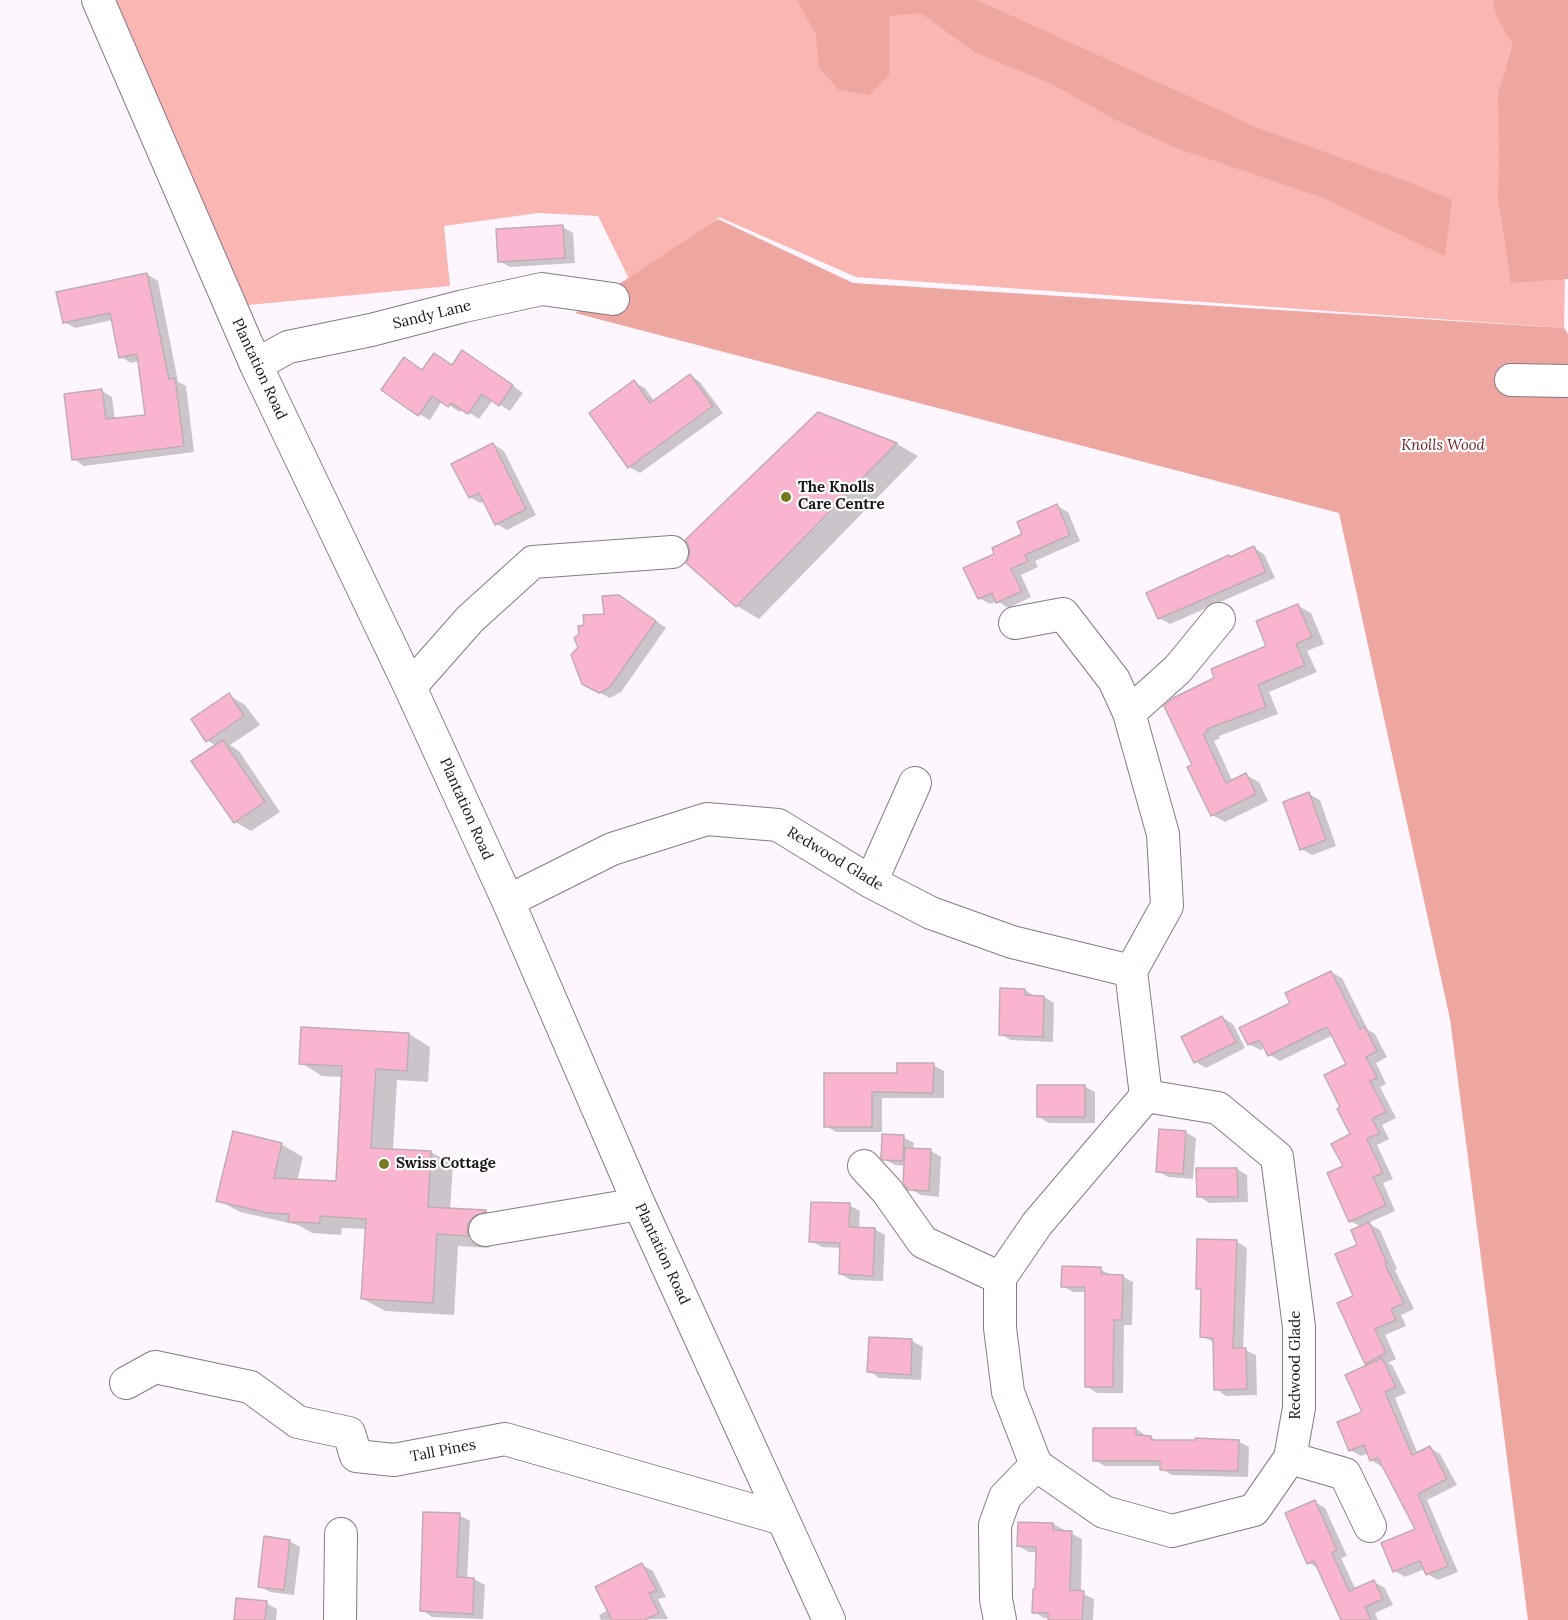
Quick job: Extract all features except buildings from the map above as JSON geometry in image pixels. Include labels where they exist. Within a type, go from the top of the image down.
[{"type":"street","name":"Plantation Road","points":[[99,1],[256,365],[410,687],[508,901],[639,1204],[830,1620]]},
{"type":"street","name":"Sandy Lane","points":[[256,365],[288,347],[371,330],[542,289],[613,299]]},
{"type":"street","points":[[1511,380],[1568,381]]},
{"type":"street","points":[[410,687],[470,619],[533,562],[672,552]]},
{"type":"street","points":[[1000,1620],[996,1599],[995,1526],[1005,1497],[1036,1465],[1008,1392],[1000,1328],[1000,1278],[1037,1224],[1146,1096],[1131,971],[1167,906],[1162,834],[1130,713],[1114,680],[1063,614],[1015,623]]},
{"type":"street","points":[[1130,713],[1178,669],[1219,619]]},
{"type":"street","points":[[871,882],[915,783]]},
{"type":"street","name":"Redwood Glade","points":[[508,901],[612,849],[707,819],[778,825],[871,882],[930,913],[1012,942],[1131,971]]},
{"type":"street","name":"Redwood Glade","points":[[1036,1465],[1104,1512],[1172,1531],[1254,1510],[1290,1458],[1299,1408],[1299,1327],[1277,1157],[1218,1108],[1146,1096]]},
{"type":"street","points":[[864,1166],[887,1191],[923,1242],[1000,1278]]},
{"type":"street","points":[[485,1230],[639,1204]]},
{"type":"street","name":"Tall Pines","points":[[126,1383],[155,1367],[250,1387],[298,1422],[349,1432],[356,1456],[394,1460],[506,1439],[783,1519]]},
{"type":"street","points":[[1290,1458],[1345,1474],[1370,1526]]},
{"type":"street","points":[[340,1620],[341,1534]]},
{"type":"shaded area","points":[[111,0],[1568,0],[1564,328],[856,277],[719,217],[636,293],[598,216],[538,213],[444,226],[450,286],[248,305]]},
{"type":"green space","points":[[797,0],[977,0],[1258,128],[1452,200],[1445,256],[1321,197],[1173,147],[1112,118],[1054,85],[974,52],[921,13],[889,16],[889,75],[869,95],[839,90],[819,68],[816,35]]},
{"type":"green space","points":[[1492,0],[1568,0],[1568,279],[1511,283],[1498,197],[1498,94],[1513,45],[1497,17]]},
{"type":"green space","name":"Knolls Wood","points":[[718,219],[853,283],[1564,328],[1568,334],[1568,1620],[1528,1620],[1450,1019],[1339,513],[575,313]]},
{"type":"place","name":"The Knolls Care Centre","points":[[786,497]]},
{"type":"place","name":"Swiss Cottage","points":[[384,1164]]}]
